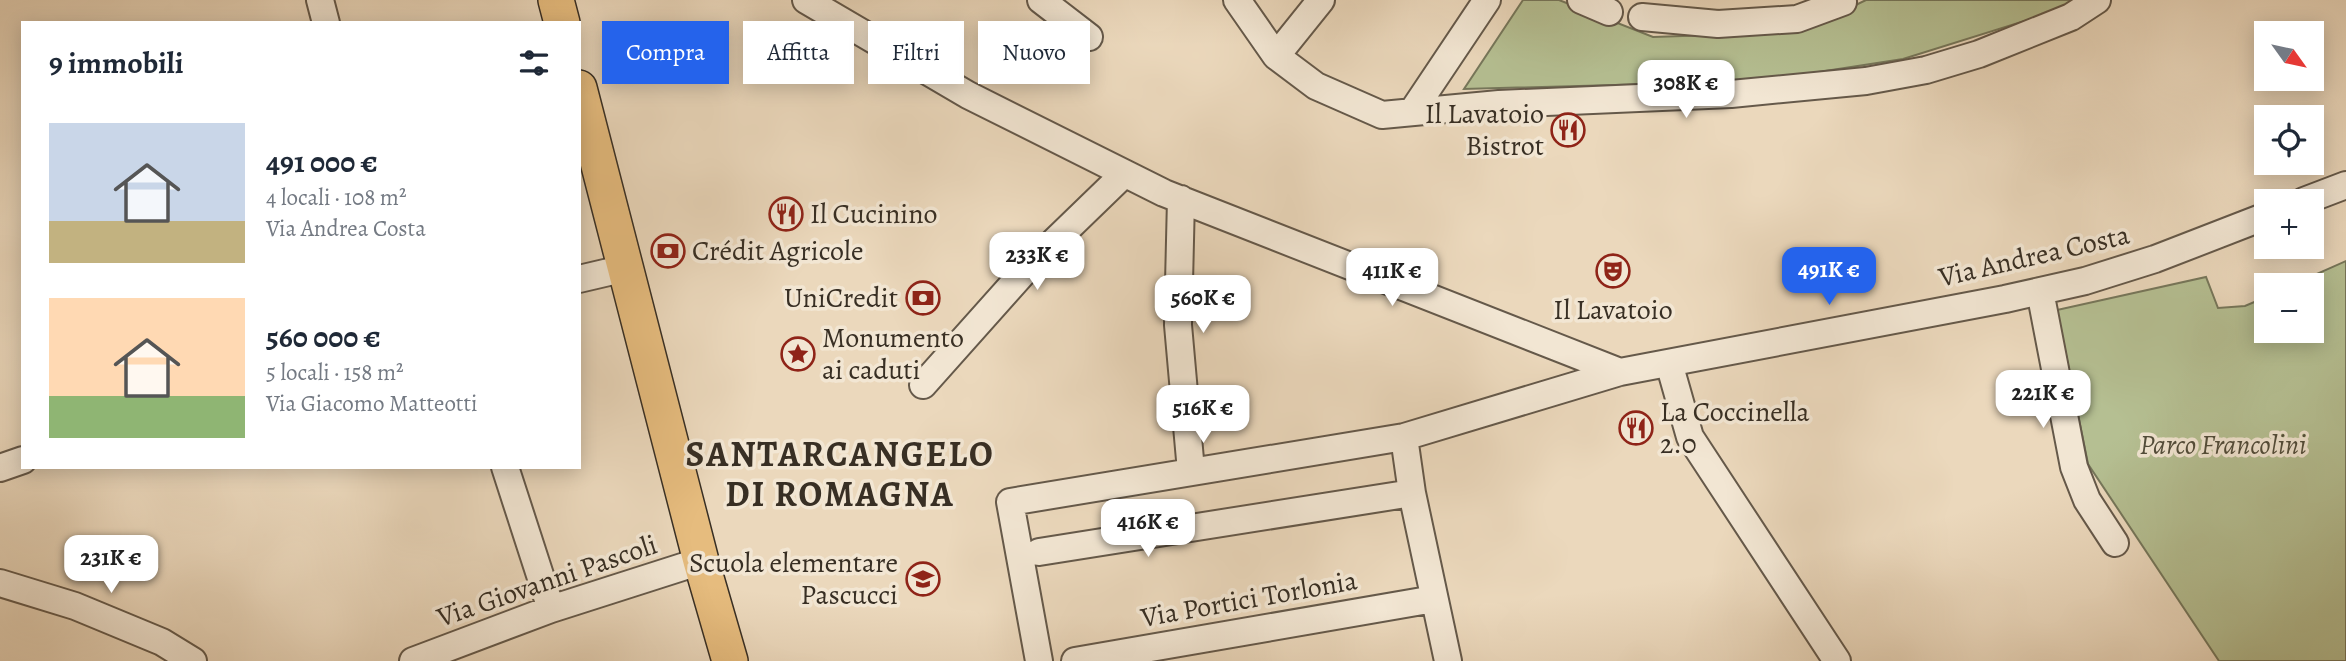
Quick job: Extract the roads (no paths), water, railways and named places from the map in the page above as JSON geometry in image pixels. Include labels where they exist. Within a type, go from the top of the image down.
[{"type":"main road","points":[[556,0],[561,21]]},
{"type":"main road","points":[[581,97],[730,661]]},
{"type":"street","points":[[320,0],[325,21]]},
{"type":"street","points":[[806,0],[968,95],[1124,174],[1620,372]]},
{"type":"street","points":[[1041,0],[1068,21]]},
{"type":"street","points":[[1237,0],[1276,56],[1316,86],[1382,115],[1499,104],[1731,94],[1866,81],[1926,70],[1979,54],[2071,17],[2097,0]]},
{"type":"street","points":[[1276,56],[1321,0]]},
{"type":"street","points":[[1412,112],[1487,0]]},
{"type":"street","points":[[1581,0],[1609,12]]},
{"type":"street","points":[[1642,17],[1718,24],[1797,19],[1843,2]]},
{"type":"street","points":[[923,385],[1030,265],[1124,174]]},
{"type":"street","points":[[2324,193],[2346,185]]},
{"type":"street","points":[[1181,199],[1178,325],[1191,471]]},
{"type":"street","name":"Via Andrea Costa","points":[[1039,661],[1010,502],[1404,437],[1620,372],[2040,291],[2155,259],[2254,221]]},
{"type":"street","points":[[581,279],[626,268]]},
{"type":"street","points":[[2040,291],[2074,467],[2087,500],[2115,543]]},
{"type":"street","points":[[1669,363],[1690,437],[1837,661]]},
{"type":"street","points":[[1404,437],[1412,493],[1448,661]]},
{"type":"street","points":[[0,468],[21,461]]},
{"type":"street","points":[[506,469],[551,609]]},
{"type":"street","points":[[1039,552],[1412,493]]},
{"type":"street","name":"Via Giovanni Pascoli","points":[[413,661],[551,609],[702,561]]},
{"type":"street","points":[[0,583],[87,611],[162,642],[193,661]]},
{"type":"street","name":"Via Portici Torlonia","points":[[1075,661],[1434,599]]},
{"type":"place","name":"Il Lavatoio Bistrot","points":[[1568,130]]},
{"type":"place","name":"Il Cucinino","points":[[786,214]]},
{"type":"place","name":"Crédit Agricole","points":[[668,251]]},
{"type":"place","name":"Il Lavatoio","points":[[1613,271]]},
{"type":"place","name":"UniCredit","points":[[923,298]]},
{"type":"place","name":"Monumento ai caduti","points":[[798,354]]},
{"type":"place","name":"La Coccinella 2.0","points":[[1636,428]]},
{"type":"place","name":"Scuola elementare Pascucci","points":[[923,579]]},
{"type":"district","name":"SANTARCANGELO DI ROMAGNA","points":[[840,474]]},
{"type":"park label","name":"Parco Francolini","points":[[2223,445]]}]
